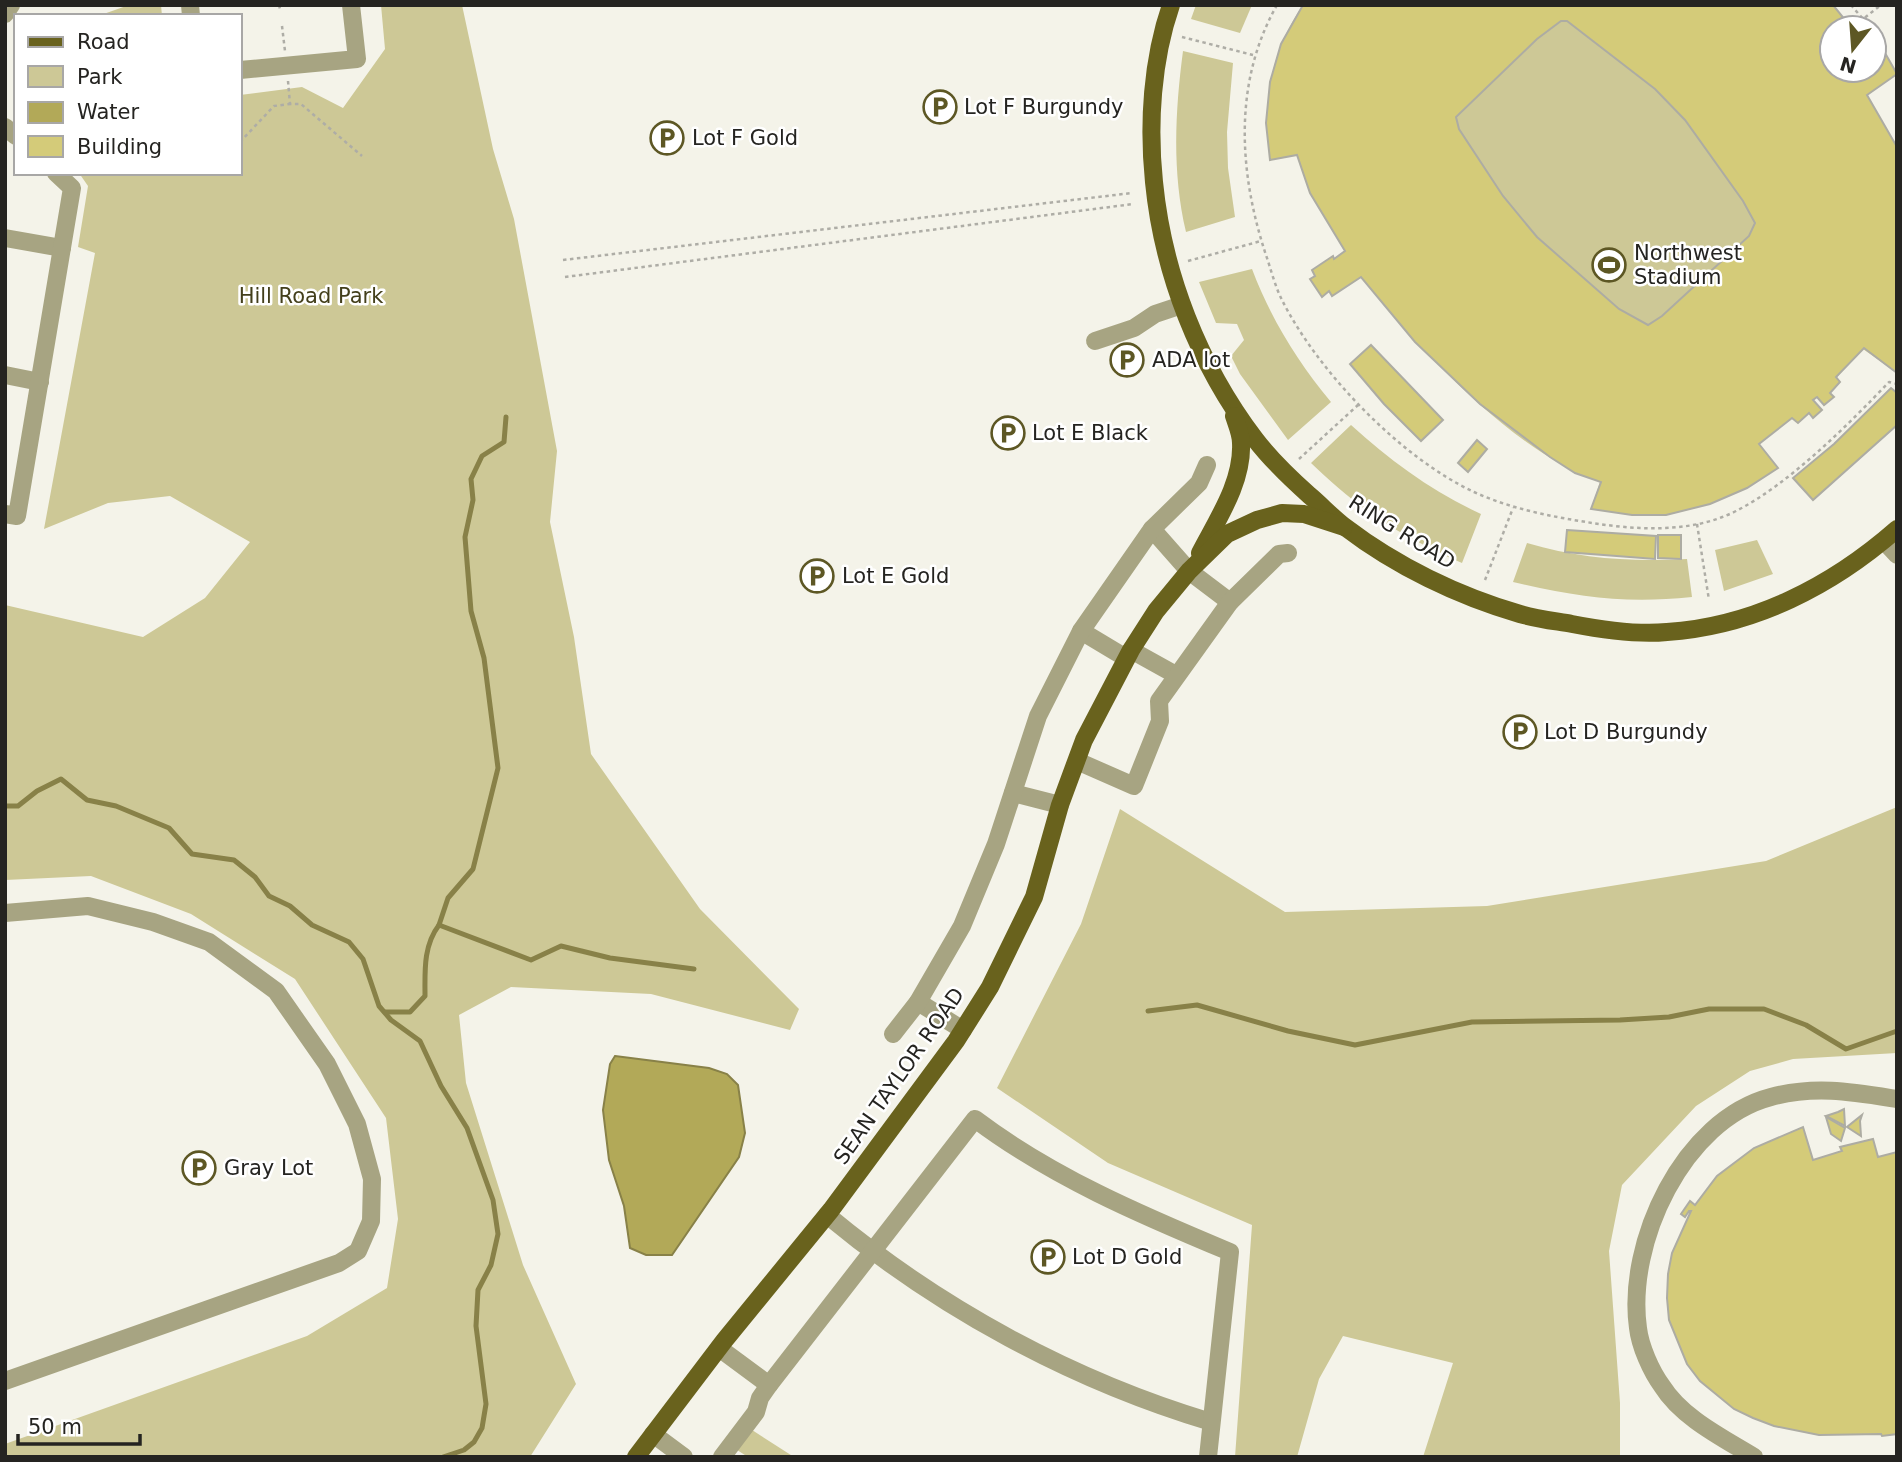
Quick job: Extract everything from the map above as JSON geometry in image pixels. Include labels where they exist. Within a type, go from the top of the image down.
[{"type":"main road","name":"RING ROAD","points":[[1171,5],[1164,24],[1154,85],[1151,154],[1158,219],[1182,305],[1196,339],[1229,400],[1256,440],[1285,473],[1344,527],[1447,588],[1480,602],[1523,615],[1600,629],[1666,632],[1725,623],[1776,606],[1826,582],[1864,558],[1890,535]]},
{"type":"main road","name":"SEAN TAYLOR ROAD","points":[[1189,571],[1221,513],[1240,463],[1241,442],[1229,400]]},
{"type":"main road","name":"SEAN TAYLOR ROAD","points":[[636,1457],[719,1348],[827,1215],[963,1030],[1012,947],[1034,897],[1060,806],[1090,728],[1128,654],[1156,611],[1189,571],[1227,534],[1257,520],[1282,513],[1304,514],[1344,527]]},
{"type":"street","points":[[5,14],[11,5]]},
{"type":"street","points":[[242,69],[357,59],[351,5]]},
{"type":"street","points":[[5,514],[17,516],[72,188],[58,175]]},
{"type":"street","points":[[5,238],[62,248]]},
{"type":"street","points":[[1095,341],[1134,328],[1155,314],[1182,305]]},
{"type":"street","points":[[5,375],[40,382]]},
{"type":"street","points":[[893,1034],[918,1002],[962,926],[992,854],[1038,716],[1081,631],[1152,529],[1199,483],[1207,465]]},
{"type":"street","points":[[1152,529],[1189,571],[1230,602]]},
{"type":"street","points":[[1890,535],[1897,555]]},
{"type":"street","points":[[1077,761],[1134,786],[1160,721],[1159,701],[1176,675],[1230,602],[1279,554],[1288,553]]},
{"type":"street","points":[[1081,631],[1176,675]]},
{"type":"street","points":[[1013,793],[1060,806]]},
{"type":"street","points":[[5,913],[88,906],[153,922],[209,942],[276,991],[327,1064],[357,1124],[372,1179],[371,1221],[358,1251],[340,1263],[5,1381]]},
{"type":"street","points":[[918,1002],[963,1030]]},
{"type":"street","points":[[1754,1457],[1682,1409],[1662,1387],[1647,1357],[1637,1329],[1638,1292],[1640,1260],[1652,1222],[1674,1174],[1699,1143],[1729,1116],[1769,1097],[1812,1089],[1865,1093],[1897,1099]]},
{"type":"street","points":[[722,1457],[756,1412],[760,1398],[769,1385],[975,1119],[1008,1144],[1049,1168],[1121,1205],[1230,1252],[1208,1457]]},
{"type":"street","points":[[827,1215],[872,1253],[973,1318],[1034,1351],[1154,1405],[1211,1422]]},
{"type":"street","points":[[719,1348],[769,1385]]},
{"type":"street","points":[[653,1434],[684,1457]]},
{"type":"path","points":[[1277,5],[1254,55],[1243,114],[1247,176],[1261,241],[1282,300],[1313,349],[1358,405],[1393,437],[1434,468],[1474,492],[1555,517],[1608,526],[1659,529],[1697,524],[1736,512],[1782,481],[1860,412],[1889,382],[1897,384]]},
{"type":"path","points":[[1851,5],[1863,19],[1881,5]]},
{"type":"path","points":[[282,26],[285,54]]},
{"type":"path","points":[[1182,37],[1254,55]]},
{"type":"path","points":[[287,71],[290,104]]},
{"type":"path","points":[[242,140],[274,106],[301,104],[362,156]]},
{"type":"path","points":[[563,260],[1132,193]]},
{"type":"path","points":[[565,277],[1133,204]]},
{"type":"path","points":[[1188,261],[1261,241]]},
{"type":"path","points":[[1299,459],[1358,405]]},
{"type":"path","points":[[1485,580],[1513,506]]},
{"type":"path","points":[[1697,524],[1709,600]]},
{"type":"green space","points":[[129,5],[161,5],[162,14],[104,14]]},
{"type":"green space","name":"Hill Road Park","points":[[381,5],[462,5],[493,149],[514,219],[557,451],[550,522],[574,637],[591,754],[700,909],[799,1009],[790,1030],[651,994],[511,987],[459,1015],[466,1083],[523,1265],[576,1384],[530,1457],[5,1457],[5,1444],[307,1336],[387,1288],[398,1219],[386,1118],[295,979],[191,914],[91,876],[5,880],[5,605],[143,637],[205,598],[250,542],[170,496],[108,503],[44,529],[95,253],[78,247],[88,186],[80,175],[242,175],[242,95],[302,87],[343,108],[385,49]]},
{"type":"green space","points":[[1196,5],[1252,5],[1240,33],[1191,19]]},
{"type":"green space","name":"Northwest Stadium","points":[[1303,5],[1833,5],[1840,14],[1818,14],[1818,84],[1883,84],[1867,95],[1897,147],[1897,373],[1863,349],[1837,377],[1840,382],[1830,393],[1834,397],[1824,405],[1817,397],[1813,400],[1822,410],[1813,418],[1808,413],[1798,423],[1791,418],[1759,444],[1778,468],[1666,515],[1632,515],[1591,509],[1600,482],[1566,467],[1533,446],[1469,395],[1412,336],[1362,277],[1332,296],[1329,292],[1322,297],[1310,279],[1345,250],[1310,193],[1297,155],[1270,160],[1267,119],[1271,79],[1292,23]]},
{"type":"green space","points":[[1183,51],[1233,63],[1227,132],[1228,168],[1235,217],[1186,232],[1178,187],[1176,142]]},
{"type":"green space","name":"Northwest Stadium","points":[[1888,58],[1897,74],[1888,80]]},
{"type":"green space","points":[[1252,269],[1286,339],[1331,402],[1288,440],[1240,374],[1231,356],[1244,340],[1237,324],[1216,323],[1199,282]]},
{"type":"green space","points":[[1351,425],[1412,474],[1481,514],[1462,563],[1400,532],[1347,495],[1311,463]]},
{"type":"green space","points":[[1757,540],[1773,574],[1724,591],[1715,550]]},
{"type":"green space","points":[[1527,543],[1567,553],[1607,558],[1687,559],[1692,597],[1645,600],[1602,598],[1513,582]]},
{"type":"green space","points":[[1897,807],[1897,1053],[1793,1059],[1750,1071],[1696,1106],[1622,1185],[1609,1251],[1620,1403],[1620,1457],[1423,1457],[1453,1363],[1343,1336],[1319,1379],[1297,1457],[1235,1457],[1252,1225],[1108,1163],[997,1088],[1081,924],[1120,809],[1285,912],[1487,906],[1766,861]]},
{"type":"green space","points":[[749,1428],[794,1457],[748,1457],[734,1448]]},
{"type":"water","points":[[615,1056],[709,1068],[727,1074],[738,1085],[745,1133],[739,1157],[672,1255],[646,1255],[630,1248],[624,1206],[609,1160],[603,1110],[610,1064]]},
{"type":"building","name":"Northwest Stadium","points":[[1303,5],[1833,5],[1840,14],[1818,14],[1818,84],[1883,84],[1867,95],[1897,147],[1897,373],[1864,348],[1836,377],[1840,382],[1830,393],[1834,397],[1824,405],[1817,397],[1813,400],[1822,410],[1813,418],[1809,413],[1798,423],[1792,418],[1759,444],[1778,468],[1747,488],[1710,504],[1666,515],[1632,515],[1591,509],[1601,482],[1575,473],[1550,457],[1480,404],[1415,342],[1361,277],[1332,296],[1329,291],[1322,297],[1310,279],[1315,276],[1312,270],[1345,251],[1310,193],[1297,155],[1270,160],[1266,123],[1270,82],[1281,44]],"holes":[[[1561,21],[1567,21],[1655,89],[1685,120],[1743,201],[1755,223],[1749,236],[1662,316],[1648,325],[1619,309],[1537,237],[1503,196],[1459,129],[1456,117],[1537,39]]]},
{"type":"building","name":"Northwest Stadium","points":[[1888,58],[1897,74],[1888,80]]},
{"type":"building","points":[[1371,345],[1443,420],[1421,441],[1384,404],[1350,364]]},
{"type":"building","points":[[1891,388],[1897,393],[1897,425],[1813,500],[1793,478],[1834,444]]},
{"type":"building","points":[[1477,440],[1487,449],[1468,472],[1458,463]]},
{"type":"building","points":[[1567,530],[1656,536],[1655,559],[1565,552]]},
{"type":"building","points":[[1658,535],[1681,535],[1681,559],[1658,558]]},
{"type":"building","points":[[1844,1109],[1845,1126],[1826,1116],[1838,1112]]},
{"type":"building","points":[[1862,1115],[1860,1121],[1861,1136],[1847,1127]]},
{"type":"building","points":[[1826,1117],[1845,1128],[1841,1141],[1831,1134]]},
{"type":"building","points":[[1803,1127],[1813,1160],[1842,1151],[1840,1147],[1873,1139],[1878,1157],[1897,1152],[1897,1434],[1819,1435],[1774,1426],[1734,1409],[1700,1381],[1687,1364],[1669,1320],[1668,1274],[1672,1253],[1691,1211],[1685,1217],[1681,1214],[1690,1201],[1695,1205],[1717,1176],[1754,1148]]},
{"type":"waterway","points":[[439,925],[448,898],[473,869],[498,768],[484,658],[471,611],[465,537],[473,500],[471,479],[482,456],[504,442],[506,417]]},
{"type":"waterway","points":[[5,806],[18,806],[37,791],[61,779],[87,800],[116,806],[169,828],[192,854],[234,860],[255,877],[269,896],[290,906],[312,925],[349,942],[363,959],[379,1006],[391,1020],[420,1041],[441,1086],[467,1128],[493,1200],[498,1234],[491,1265],[478,1290],[476,1326],[486,1404],[482,1428],[474,1442],[464,1450],[443,1457]]},
{"type":"waterway","points":[[385,1012],[410,1012],[425,996],[428,950],[439,925],[531,960],[561,946],[610,958],[694,969]]},
{"type":"waterway","points":[[1148,1011],[1197,1005],[1288,1031],[1355,1045],[1472,1022],[1620,1020],[1669,1017],[1709,1009],[1764,1009],[1806,1025],[1846,1049],[1897,1031]]},
{"type":"place","name":"Lot F Burgundy","points":[[940,107]]},
{"type":"place","name":"Lot F Gold","points":[[667,138]]},
{"type":"place","name":"Northwest Stadium","points":[[1609,265]]},
{"type":"place","name":"ADA lot","points":[[1127,360]]},
{"type":"place","name":"Lot E Black","points":[[1008,433]]},
{"type":"place","name":"Lot E Gold","points":[[817,576]]},
{"type":"place","name":"Lot D Burgundy","points":[[1520,732]]},
{"type":"place","name":"Gray Lot","points":[[199,1168]]},
{"type":"place","name":"Lot D Gold","points":[[1048,1257]]}]
